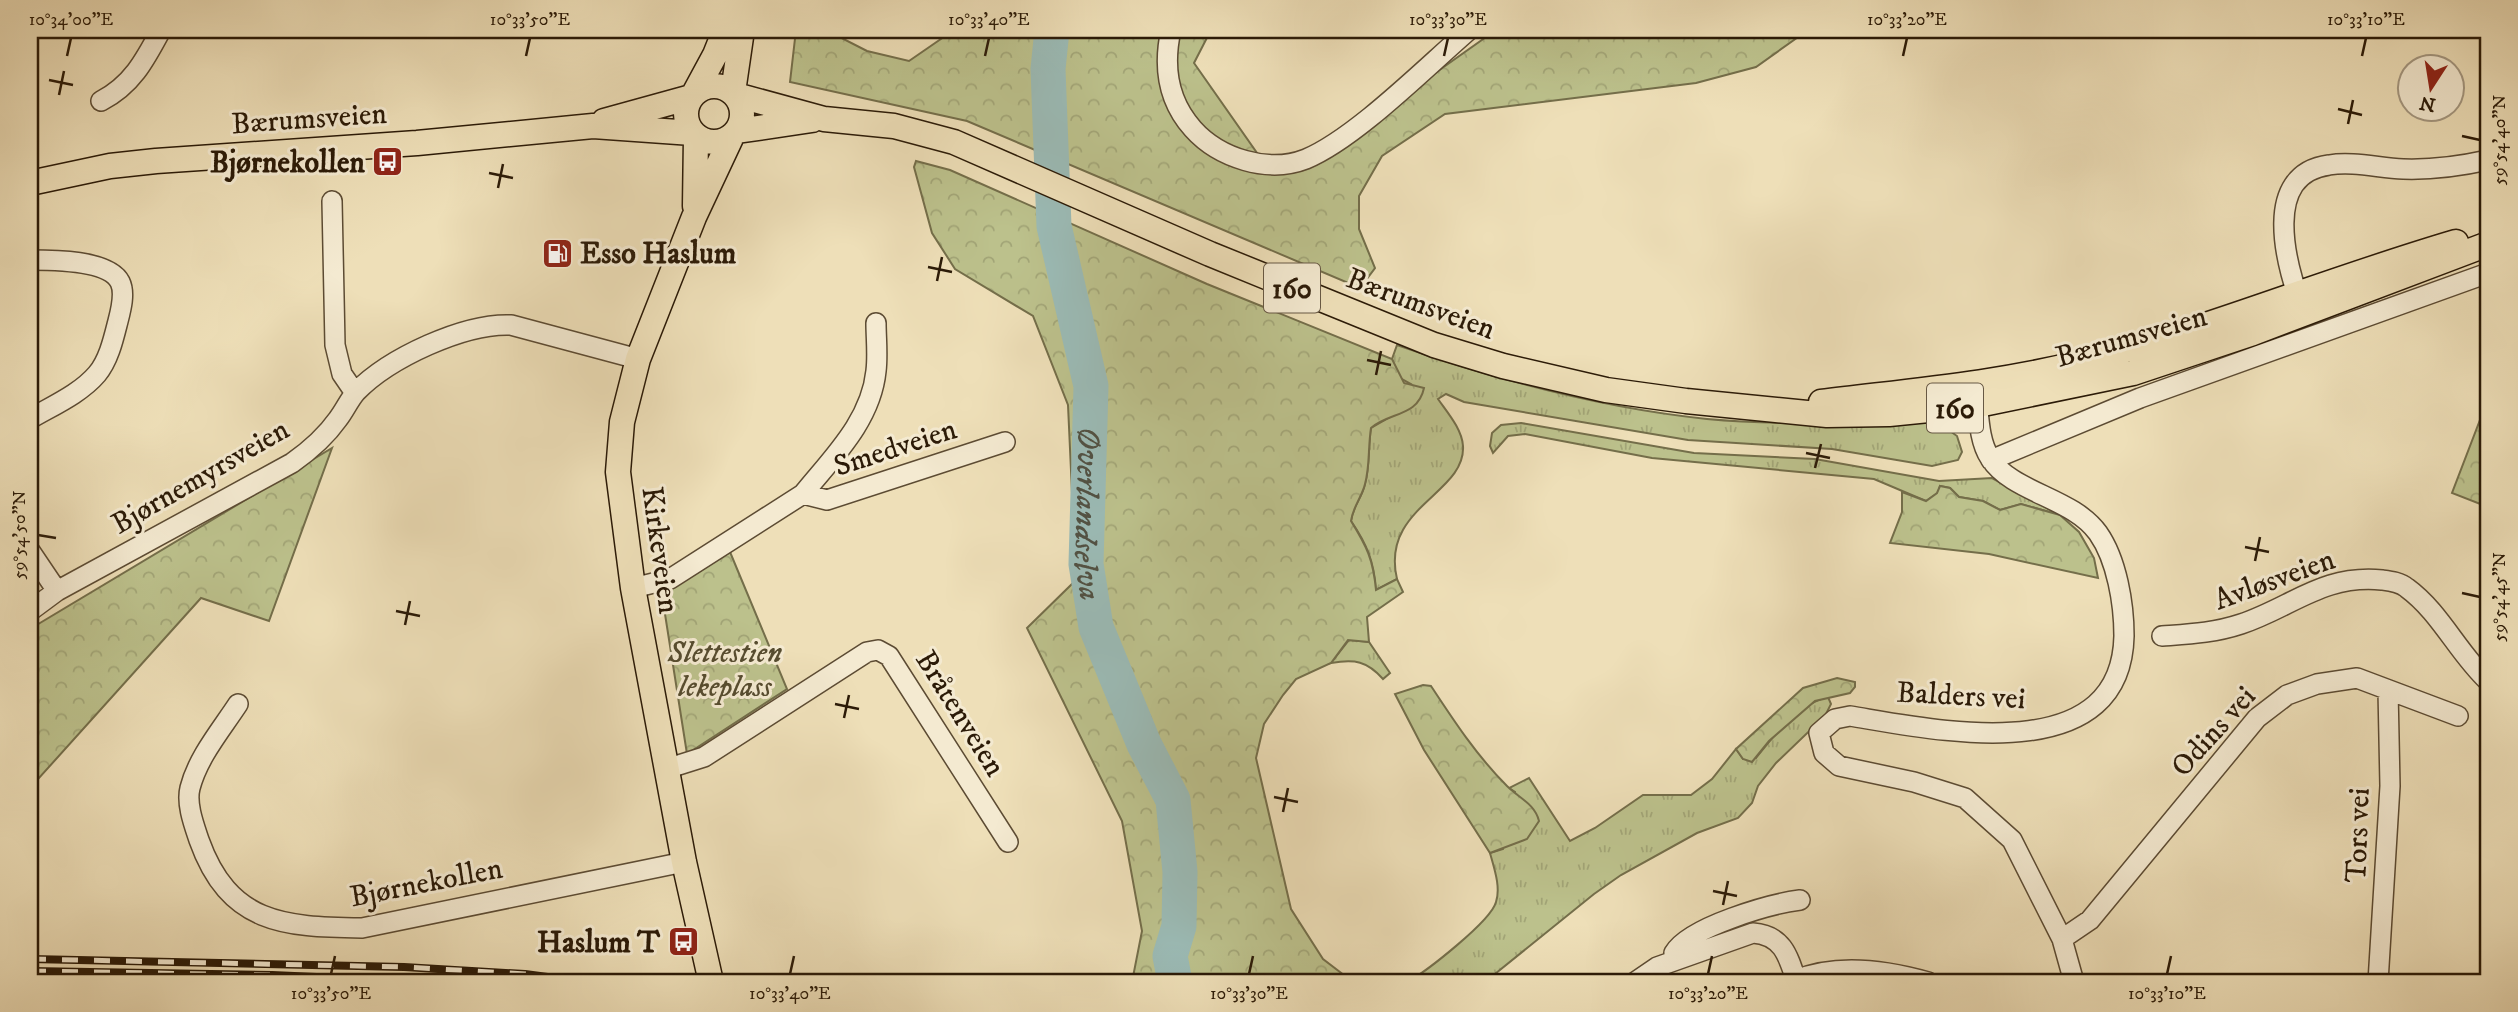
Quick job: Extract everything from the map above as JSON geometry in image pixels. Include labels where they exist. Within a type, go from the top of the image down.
[{"type":"main road","points":[[694,135],[685,115],[725,30]]},
{"type":"main road","points":[[734,134],[743,113],[734,94],[742,30]]},
{"type":"main road","name":"160","points":[[693,94],[714,85],[734,94]]},
{"type":"main road","name":"Bærumsveien","points":[[593,125],[693,94]]},
{"type":"main road","name":"Bærumsveien","points":[[734,94],[824,119],[894,126],[954,142],[1380,325],[1503,366],[1643,396],[1776,408],[1977,394],[2133,373],[2253,333],[2355,271],[2470,238],[2488,236]]},
{"type":"main road","name":"Bærumsveien","points":[[734,134],[824,119]]},
{"type":"main road","name":"Bærumsveien","points":[[30,183],[110,166],[156,160],[417,143],[593,125],[694,135]]},
{"type":"main road","name":"160","points":[[694,135],[714,142],[734,134]]},
{"type":"main road","name":"Kirkeveien","points":[[711,982],[666,769],[633,588],[618,472],[622,422],[638,359],[694,217],[734,134]]},
{"type":"main road","name":"Kirkeveien","points":[[694,135],[694,217]]},
{"type":"main road","name":"Bærumsveien","points":[[2300,302],[2488,244]]},
{"type":"street","points":[[101,101],[116,93],[137,75],[162,30]]},
{"type":"street","points":[[1171,30],[1166,72],[1180,111],[1191,127],[1209,146],[1239,159],[1269,164],[1303,160],[1332,145],[1469,30]]},
{"type":"street","points":[[2300,302],[2288,265],[2284,213],[2294,186],[2302,177],[2328,164],[2407,169],[2488,160]]},
{"type":"street","points":[[332,201],[335,345],[342,374],[355,393]]},
{"type":"street","points":[[30,260],[64,259],[114,274],[122,285],[122,308],[113,342],[99,372],[86,385],[30,419]]},
{"type":"street","name":"Bærumsveien","points":[[1991,460],[2140,398],[2488,273]]},
{"type":"street","name":"Smedveien","points":[[633,588],[670,579],[803,494],[848,439],[869,399],[876,372],[876,323]]},
{"type":"street","name":"Bjørnemyrsveien","points":[[30,611],[57,591],[292,463],[322,438],[355,393],[374,376],[397,362],[464,331],[492,324],[534,329],[638,359]]},
{"type":"street","points":[[1977,394],[1983,441],[1991,460]]},
{"type":"street","name":"Smedveien","points":[[803,494],[827,500],[1005,442]]},
{"type":"street","name":"Balders vei","points":[[1991,460],[2019,482],[2079,514],[2099,534],[2111,560],[2124,614],[2120,671],[2102,698],[2078,718],[2047,728],[2015,733],[1962,732],[1850,716],[1835,719],[1819,733],[1824,753],[1839,766],[1913,782],[1965,798],[2012,840],[2062,939],[2074,982]]},
{"type":"street","points":[[30,551],[57,591]]},
{"type":"street","name":"Avløsveien","points":[[2162,636],[2223,630],[2332,582],[2367,579],[2392,582],[2405,586],[2419,599],[2488,681]]},
{"type":"street","name":"Bråtenveien","points":[[666,769],[704,757],[867,653],[878,650],[889,656],[1008,842]]},
{"type":"street","name":"Odins vei","points":[[2062,939],[2091,920],[2257,718],[2287,695],[2317,684],[2357,678],[2458,716]]},
{"type":"street","name":"Tors vei","points":[[2378,982],[2390,786],[2388,690]]},
{"type":"street","name":"Bjørnekollen","points":[[238,704],[197,768],[189,791],[193,822],[203,852],[232,899],[253,913],[318,928],[362,928],[684,862]]},
{"type":"street","points":[[1674,961],[1675,950],[1731,918],[1777,903],[1800,900]]},
{"type":"street","points":[[1635,982],[1674,961],[1745,935],[1766,934],[1781,943],[1793,981],[1815,972],[1835,969],[1908,976],[1928,982]]},
{"type":"green space","points":[[796,30],[826,30],[867,51],[909,61],[954,30],[1211,30],[1194,63],[1262,160],[1308,163],[1496,30],[1808,30],[1756,67],[1696,83],[1445,114],[1382,156],[1359,196],[1359,229],[1375,268],[1360,288],[967,121],[790,82]]},
{"type":"green space","points":[[916,161],[950,170],[1207,284],[1392,359],[1404,383],[1424,388],[1416,404],[1371,428],[1367,477],[1351,521],[1368,554],[1376,590],[1397,579],[1403,592],[1367,617],[1369,642],[1348,640],[1331,663],[1296,679],[1264,724],[1256,758],[1291,909],[1323,959],[1353,982],[1132,982],[1142,931],[1122,821],[1027,628],[1076,580],[1068,405],[1033,316],[955,269],[932,233],[914,167]]},
{"type":"green space","points":[[1397,345],[1549,391],[1667,414],[1764,422],[1936,421],[1957,436],[1962,452],[1958,460],[1932,466],[1832,449],[1688,440],[1464,402],[1446,394],[1438,399],[1460,433],[1463,446],[1460,463],[1452,477],[1411,518],[1401,535],[1395,555],[1397,579],[1376,590],[1369,554],[1351,521],[1367,477],[1371,428],[1390,417],[1411,384],[1398,377],[1392,359]]},
{"type":"green space","points":[[2488,399],[2488,507],[2452,493]]},
{"type":"green space","points":[[1521,423],[1694,453],[1815,459],[1939,481],[1992,478],[2060,515],[2021,504],[2000,510],[1983,501],[1959,497],[1950,488],[1940,486],[1938,493],[1926,501],[1874,479],[1652,458],[1525,434],[1508,436],[1493,453],[1490,446],[1492,433],[1501,425]]},
{"type":"green space","points":[[332,448],[269,621],[201,598],[30,788],[30,629]]},
{"type":"green space","points":[[1940,486],[1950,488],[1959,497],[1983,501],[2000,510],[2021,504],[2060,515],[2079,532],[2094,558],[2098,578],[1989,554],[1890,543],[1902,512],[1902,492],[1926,501],[1937,493]]},
{"type":"green space","name":"Slettestien lekeplass","points":[[730,552],[787,689],[687,754],[662,595]]},
{"type":"green space","points":[[1349,640],[1369,642],[1390,673],[1383,679],[1372,668],[1360,663],[1331,663]]},
{"type":"green space","points":[[1837,678],[1855,682],[1855,687],[1850,693],[1815,701],[1769,741],[1752,762],[1743,759],[1736,749],[1803,688]]},
{"type":"green space","points":[[1423,685],[1431,686],[1486,763],[1534,810],[1539,821],[1527,839],[1490,853],[1424,750],[1395,694]]},
{"type":"green space","points":[[1828,697],[1831,704],[1825,716],[1776,763],[1758,786],[1752,803],[1738,818],[1697,833],[1621,875],[1485,982],[1407,982],[1471,933],[1492,910],[1496,902],[1497,884],[1490,853],[1503,849],[1515,792],[1509,788],[1529,778],[1570,841],[1595,828],[1643,795],[1691,795],[1712,779],[1736,749],[1743,759],[1756,758],[1797,713]]},
{"type":"waterway","name":"Øverlandselva","points":[[1052,30],[1048,69],[1054,226],[1091,386],[1086,564],[1096,627],[1144,744],[1173,800],[1180,872],[1179,926],[1170,956],[1175,982]]},
{"type":"railway","points":[[30,959],[404,967],[525,974],[585,982]]},
{"type":"railway","points":[[30,971],[272,975],[428,982]]},
{"type":"place","name":"Bjørnekollen","points":[[388,162]]},
{"type":"place","name":"Esso Haslum","points":[[557,253]]},
{"type":"place","name":"Haslum T","points":[[683,942]]}]
